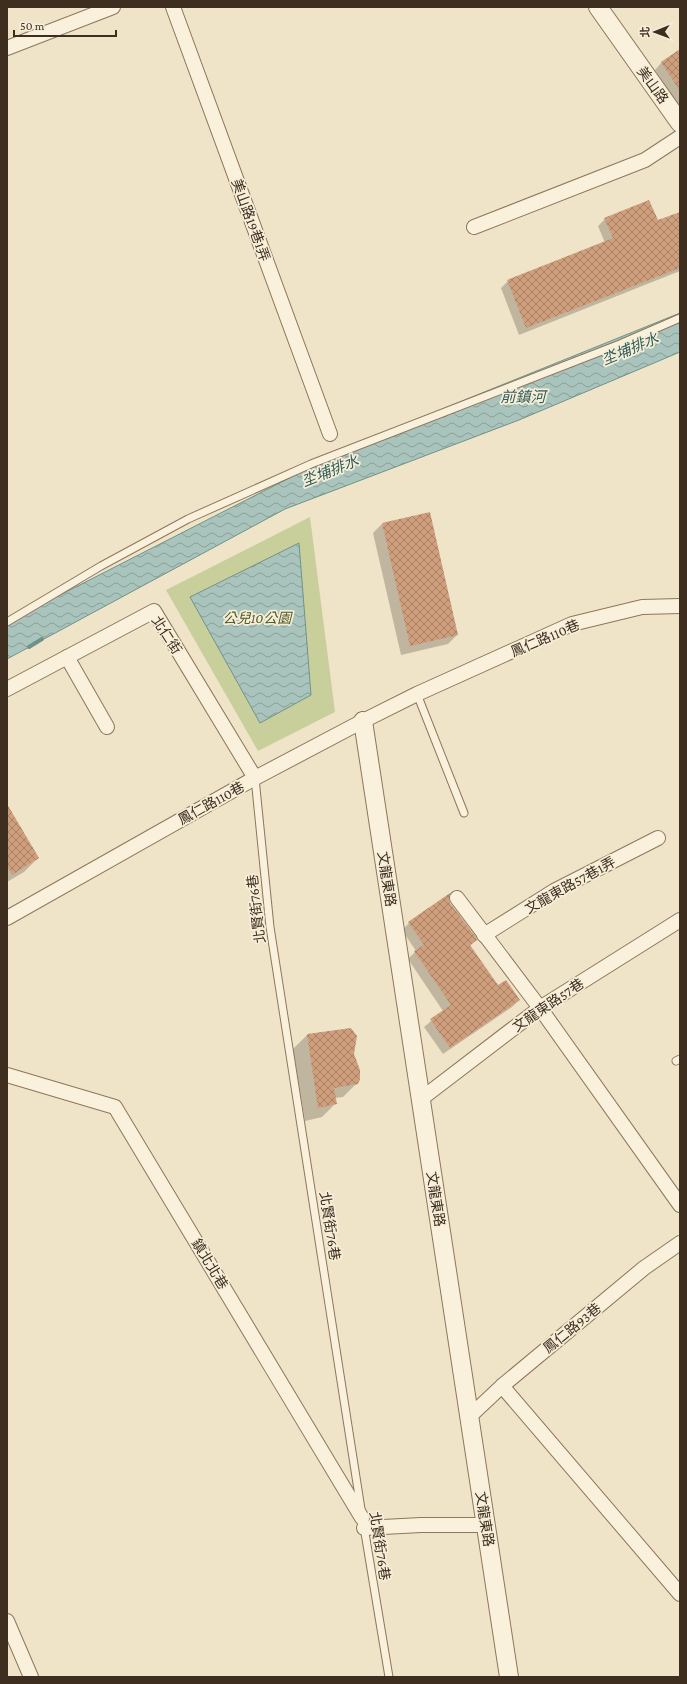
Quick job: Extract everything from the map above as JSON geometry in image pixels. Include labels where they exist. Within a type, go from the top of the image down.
[{"type":"street","points":[[7,48],[113,7]]},
{"type":"street","name":"美山路19巷1弄","points":[[173,7],[330,434]]},
{"type":"street","name":"美山路","points":[[598,7],[680,123]]},
{"type":"street","points":[[474,227],[645,160],[680,137]]},
{"type":"street","name":"鳳仁路110巷","points":[[7,918],[255,778],[418,694],[572,624],[642,607],[680,606]]},
{"type":"street","name":"北仁街","points":[[7,689],[154,611],[255,778]]},
{"type":"street","points":[[67,657],[107,727]]},
{"type":"street","name":"文龍東路","points":[[363,721],[509,1677]]},
{"type":"street","name":"文龍東路57巷1弄","points":[[484,935],[554,891],[658,838]]},
{"type":"street","points":[[457,898],[540,1008],[680,1205]]},
{"type":"street","name":"文龍東路57巷","points":[[421,1099],[540,1008],[680,920]]},
{"type":"street","name":"鎮北北巷","points":[[7,1075],[115,1107],[363,1523]]},
{"type":"street","name":"鳳仁路93巷","points":[[470,1418],[502,1386],[644,1268],[680,1243]]},
{"type":"street","points":[[502,1386],[677,1586]]},
{"type":"street","points":[[363,1523],[486,1525]]},
{"type":"street","points":[[7,1622],[31,1677]]},
{"type":"lane","points":[[7,622],[101,566],[188,519],[311,464],[605,350],[680,318]]},
{"type":"lane","points":[[418,694],[464,813]]},
{"type":"lane","name":"北賢街76巷","points":[[255,778],[270,927],[363,1523],[389,1677]]},
{"type":"green space","name":"公兒10公園","points":[[310,517],[335,712],[258,751],[166,590]]},
{"type":"water","name":"前鎮河","points":[[680,313],[680,352],[519,420],[285,509],[7,659],[7,622],[358,443]]},
{"type":"water","points":[[299,543],[311,695],[260,723],[190,597]]},
{"type":"building","points":[[680,49],[680,91],[661,62]]},
{"type":"building","points":[[649,200],[658,220],[680,212],[680,268],[526,328],[507,280],[613,238],[604,218]]},
{"type":"building","points":[[430,512],[458,635],[410,646],[382,523]]},
{"type":"building","points":[[7,804],[39,858],[12,875],[7,866]]},
{"type":"building","points":[[450,893],[450,903],[476,937],[477,940],[470,945],[498,985],[506,980],[520,1000],[450,1048],[430,1019],[451,1005],[414,951],[424,945],[408,922]]},
{"type":"building","points":[[351,1028],[357,1036],[354,1054],[360,1070],[360,1079],[358,1084],[334,1088],[337,1104],[318,1108],[307,1034]]},
{"type":"waterway","name":"坔埔排水","points":[[29,647],[42,639]]}]
